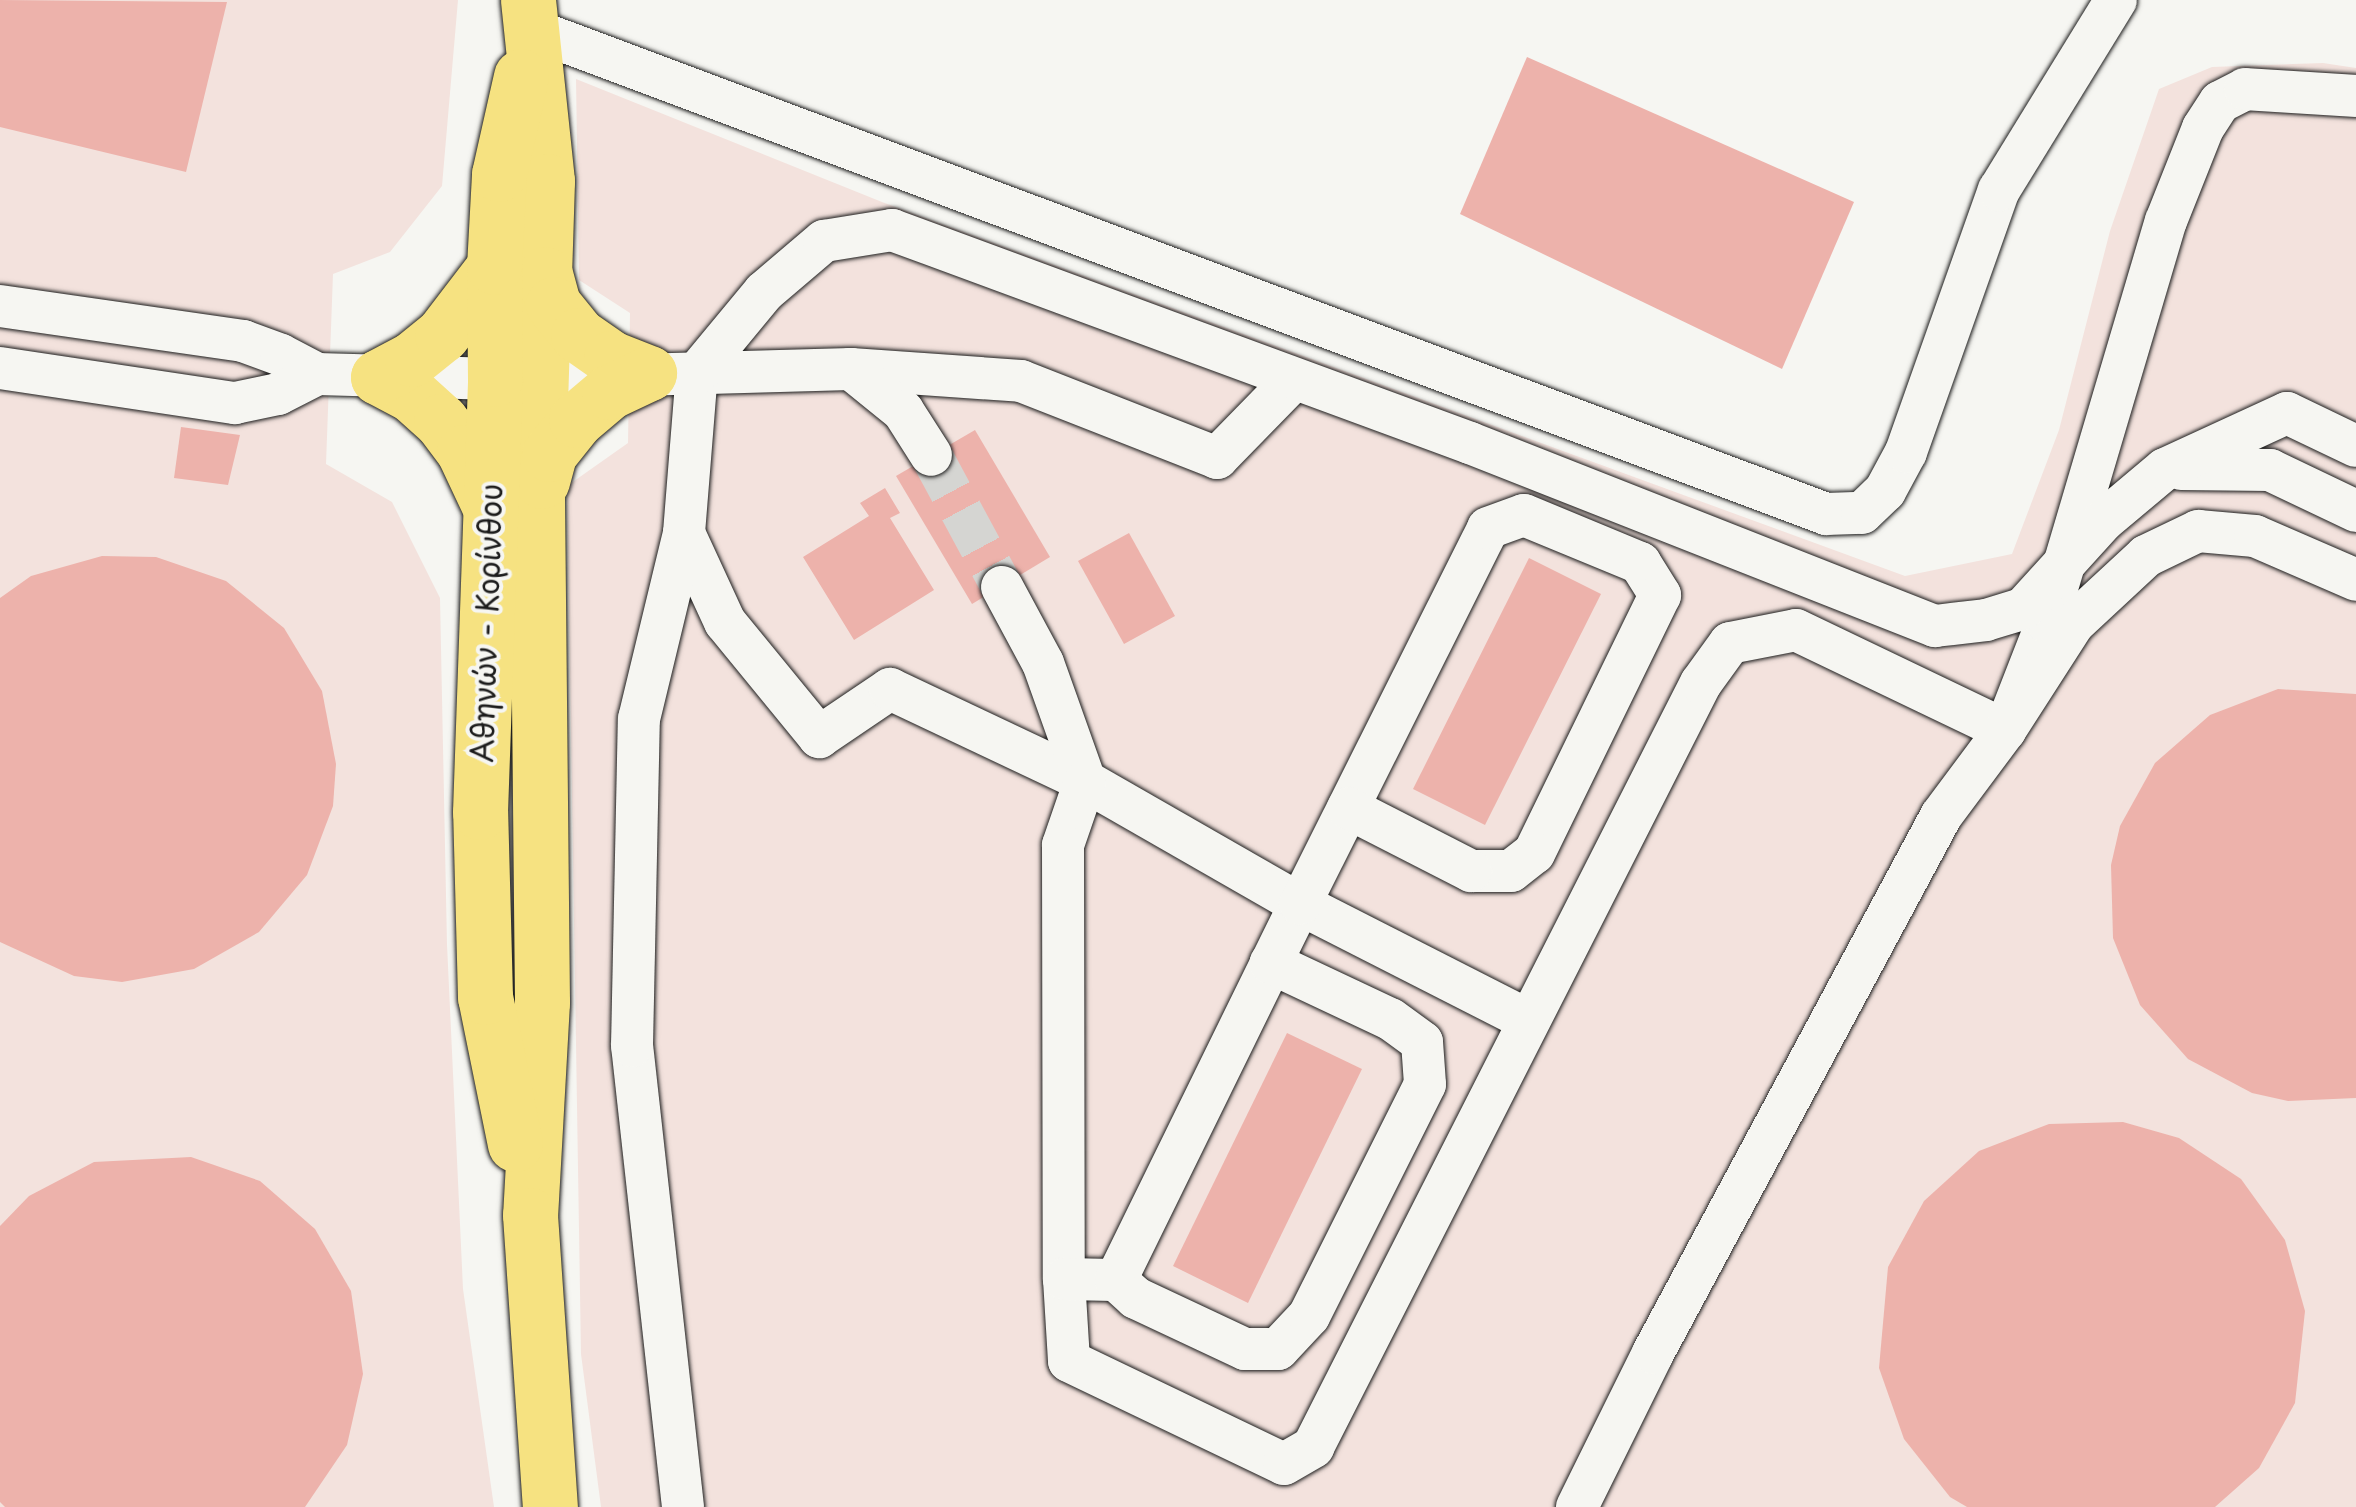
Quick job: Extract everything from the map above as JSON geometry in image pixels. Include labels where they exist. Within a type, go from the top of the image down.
[{"type":"main road","name":"Αθηνών - Κορίνθου","points":[[530,15],[547,181],[519,269],[513,501],[480,812],[485,997],[530,1215],[550,1507]]},
{"type":"main road","points":[[378,376],[412,360],[519,269],[578,335],[611,358],[673,373]]},
{"type":"main road","points":[[378,376],[412,395],[441,421],[464,452],[513,501],[576,420],[609,392],[673,373]]},
{"type":"street","points":[[530,15],[1023,210],[1826,514],[1862,513],[1886,491],[1906,452],[2000,190],[2116,0]]},
{"type":"street","points":[[2005,730],[2047,622],[2166,221],[2203,128],[2220,102],[2245,89],[2356,96]]},
{"type":"street","points":[[673,373],[824,241],[892,230],[1470,443],[1936,626],[1986,620],[2024,609],[2103,521],[2165,469],[2287,413],[2356,446]]},
{"type":"street","points":[[0,306],[243,341],[282,354],[317,374],[518,378],[851,369],[1022,381],[1216,458],[1293,380]]},
{"type":"street","points":[[0,368],[234,403],[278,394],[317,374]]},
{"type":"street","points":[[851,369],[903,411],[931,455]]},
{"type":"street","points":[[673,373],[684,532],[640,719],[632,1046],[682,1507]]},
{"type":"street","points":[[2165,469],[2270,470],[2356,511]]},
{"type":"street","points":[[1116,1280],[1270,963],[1488,528],[1524,514],[1640,563],[1660,594],[1534,853],[1511,870],[1472,871],[1348,808]]},
{"type":"street","points":[[1577,1507],[1652,1353],[1941,816],[2005,730],[2074,622],[2146,556],[2198,531],[2255,536],[2356,580]]},
{"type":"street","points":[[684,532],[725,622],[819,737],[890,688],[1085,781],[1300,904],[1528,1020]]},
{"type":"street","points":[[1002,586],[1043,663],[1085,781],[1063,845],[1064,1279],[1069,1361],[1284,1464],[1313,1447],[1701,683],[1730,643],[1796,630],[2005,730]]},
{"type":"street","points":[[1064,1279],[1116,1280],[1136,1298],[1245,1348],[1278,1349],[1309,1316],[1425,1084],[1422,1042],[1390,1019],[1270,963]]},
{"type":"shaded area","points":[[0,0],[458,0],[442,186],[390,252],[333,274],[326,464],[392,502],[440,598],[447,944],[463,1289],[494,1507],[0,1507]]},
{"type":"shaded area","points":[[2323,63],[2356,68],[2356,1507],[601,1507],[581,1354],[567,486],[628,443],[630,313],[579,280],[576,79],[882,202],[1905,576],[2012,554],[2059,430],[2110,231],[2159,89],[2212,67]]},
{"type":"building","points":[[0,0],[227,2],[186,172],[0,127]]},
{"type":"building","points":[[1527,57],[1854,202],[1782,369],[1460,214]]},
{"type":"building","points":[[181,427],[240,435],[228,485],[174,478]]},
{"type":"building","points":[[975,430],[1050,557],[972,604],[896,476]]},
{"type":"building","points":[[885,488],[900,513],[890,518],[934,590],[854,640],[803,557],[869,516],[860,503]]},
{"type":"building","points":[[1129,533],[1175,616],[1124,644],[1078,561]]},
{"type":"building","points":[[102,556],[156,557],[226,581],[284,628],[322,691],[336,764],[333,806],[307,875],[259,932],[194,969],[122,982],[74,976],[0,942],[0,598],[31,576]]},
{"type":"building","points":[[1529,558],[1601,594],[1485,825],[1413,789]]},
{"type":"building","points":[[2278,689],[2356,694],[2356,1098],[2288,1101],[2252,1093],[2188,1059],[2140,1005],[2113,938],[2111,865],[2120,826],[2155,763],[2210,715]]},
{"type":"building","points":[[1287,1033],[1362,1069],[1248,1303],[1173,1266]]},
{"type":"building","points":[[2123,1122],[2179,1138],[2241,1179],[2285,1240],[2305,1311],[2295,1403],[2259,1468],[2215,1507],[1967,1507],[1950,1497],[1904,1439],[1879,1368],[1888,1267],[1924,1201],[1979,1151],[2049,1124]]},
{"type":"building","points":[[191,1157],[260,1181],[315,1229],[351,1291],[363,1374],[347,1445],[305,1507],[5,1507],[0,1502],[0,1226],[29,1196],[94,1162]]},
{"type":"tunnel","points":[[931,455],[1002,587]]}]
